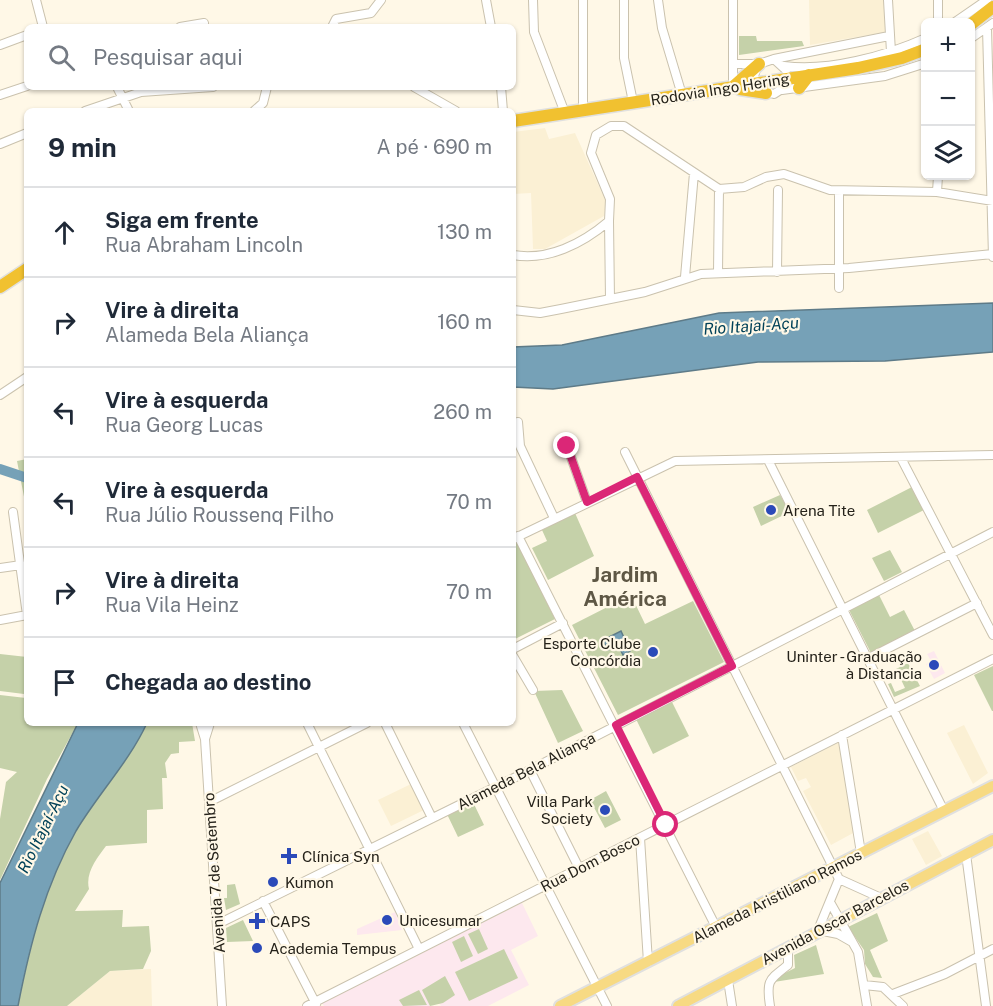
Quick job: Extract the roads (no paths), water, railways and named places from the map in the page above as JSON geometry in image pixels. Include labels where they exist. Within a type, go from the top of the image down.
[{"type":"highway","points":[[975,21],[993,7]]},
{"type":"highway","name":"Rodovia Ingo Hering","points":[[516,121],[733,87],[755,83],[786,72],[875,65],[921,51]]},
{"type":"highway","points":[[733,87],[759,64]]},
{"type":"highway","points":[[799,88],[807,71]]},
{"type":"highway","points":[[733,87],[766,93]]},
{"type":"highway","points":[[0,287],[24,271]]},
{"type":"main road","name":"Alameda Aristiliano Ramos","points":[[560,1006],[993,786]]},
{"type":"main road","name":"Avenida Oscar Barcelos","points":[[678,1006],[818,930],[993,840]]},
{"type":"street","points":[[36,0],[42,24]]},
{"type":"street","points":[[334,24],[336,19],[371,13],[381,0]]},
{"type":"street","points":[[486,0],[490,24]]},
{"type":"street","points":[[533,0],[534,32],[565,113]]},
{"type":"street","points":[[583,0],[583,110]]},
{"type":"street","points":[[624,0],[624,58],[633,102]]},
{"type":"street","points":[[658,0],[662,28],[682,95]]},
{"type":"street","points":[[733,0],[733,87]]},
{"type":"street","points":[[888,0],[891,52]]},
{"type":"street","points":[[938,0],[938,18]]},
{"type":"street","points":[[961,18],[987,0]]},
{"type":"street","points":[[194,24],[204,22]]},
{"type":"street","points":[[975,36],[990,25]]},
{"type":"street","points":[[516,310],[540,313],[654,290],[685,277],[718,272],[839,269],[993,256],[990,25]]},
{"type":"street","points":[[0,45],[24,36]]},
{"type":"street","points":[[733,64],[759,64],[808,51],[889,36]]},
{"type":"street","points":[[808,51],[807,71],[891,52],[921,40]]},
{"type":"street","points":[[774,59],[786,72],[782,90]]},
{"type":"street","points":[[759,64],[755,69],[755,83],[766,93],[885,76],[921,65]]},
{"type":"street","points":[[0,95],[24,87]]},
{"type":"street","points":[[118,90],[128,108]]},
{"type":"street","points":[[93,108],[141,92],[170,90]]},
{"type":"street","points":[[257,108],[263,103],[266,90]]},
{"type":"street","points":[[419,90],[451,108]]},
{"type":"street","points":[[501,90],[503,108]]},
{"type":"street","points":[[610,299],[609,199],[591,153],[593,140],[606,128],[624,126],[719,189],[744,187],[766,177],[784,174],[817,187],[839,191],[938,192],[992,200]]},
{"type":"street","points":[[0,144],[24,134]]},
{"type":"street","points":[[685,277],[694,173]]},
{"type":"street","points":[[938,180],[938,192]]},
{"type":"street","points":[[718,272],[719,189]]},
{"type":"street","points":[[777,272],[778,190]]},
{"type":"street","points":[[838,288],[839,191]]},
{"type":"street","points":[[516,255],[536,257],[550,255],[609,221]]},
{"type":"street","points":[[0,395],[24,379]]},
{"type":"street","points":[[518,422],[520,446],[554,518]]},
{"type":"street","points":[[567,446],[587,502]]},
{"type":"street","points":[[625,452],[839,879],[881,898]]},
{"type":"street","points":[[516,537],[637,477],[675,461],[993,455]]},
{"type":"street","points":[[902,458],[993,635]]},
{"type":"street","points":[[768,460],[944,811]]},
{"type":"street","points":[[13,512],[24,590]]},
{"type":"street","name":"Alameda Bela Aliança","points":[[218,924],[530,770],[993,532]]},
{"type":"street","points":[[516,540],[563,623],[616,725],[716,927]]},
{"type":"street","points":[[0,568],[21,565]]},
{"type":"street","points":[[869,658],[978,603]]},
{"type":"street","points":[[0,620],[24,616]]},
{"type":"street","points":[[516,647],[563,623]]},
{"type":"street","name":"Rua Dom Bosco","points":[[307,1006],[316,1004],[545,885],[993,659]]},
{"type":"street","points":[[516,661],[533,690]]},
{"type":"street","points":[[202,726],[205,739]]},
{"type":"street","points":[[205,739],[209,726]]},
{"type":"street","points":[[308,726],[420,949]]},
{"type":"street","points":[[209,802],[362,726]]},
{"type":"street","points":[[386,726],[432,818]]},
{"type":"street","points":[[466,726],[607,1006]]},
{"type":"street","points":[[842,735],[861,853]]},
{"type":"street","name":"Avenida 7 de Setembro","points":[[205,739],[222,1006]]},
{"type":"street","points":[[530,770],[579,868]]},
{"type":"street","points":[[640,838],[648,962]]},
{"type":"street","points":[[966,854],[986,1006]]},
{"type":"street","points":[[839,879],[831,904],[818,930],[838,934],[853,943]]},
{"type":"street","points":[[263,901],[316,1004]]},
{"type":"street","points":[[831,904],[859,955],[867,1006]]},
{"type":"street","points":[[771,1006],[769,982],[788,964],[788,946]]},
{"type":"street","points":[[892,994],[993,949]]},
{"type":"street","points":[[728,980],[732,1006]]},
{"type":"street","points":[[864,985],[879,985],[903,1006]]},
{"type":"water","name":"Rio Itajaí-Açu","points":[[993,303],[993,352],[885,361],[758,362],[553,389],[516,387],[516,347],[562,345],[719,313]]},
{"type":"water","points":[[621,631],[630,651],[623,655],[618,645],[608,650],[603,640]]},
{"type":"water","name":"Rio Itajaí-Açu","points":[[77,726],[146,726],[76,831],[65,852],[40,916],[18,1006],[0,1006],[0,883]]},
{"type":"waterway","points":[[0,469],[24,477]]},
{"type":"place","name":"Arena Tite","points":[[771,510]]},
{"type":"place","name":"Esporte Clube Concórdia","points":[[653,652]]},
{"type":"place","name":"Uninter - Graduação à Distancia","points":[[934,665]]},
{"type":"place","name":"Villa Park Society","points":[[605,810]]},
{"type":"place","name":"Clínica Syn","points":[[289,856]]},
{"type":"place","name":"Kumon","points":[[273,882]]},
{"type":"place","name":"Unicesumar","points":[[387,920]]},
{"type":"place","name":"CAPS","points":[[257,921]]},
{"type":"place","name":"Academia Tempus","points":[[257,948]]},
{"type":"district","name":"Jardim América","points":[[625,586]]}]
